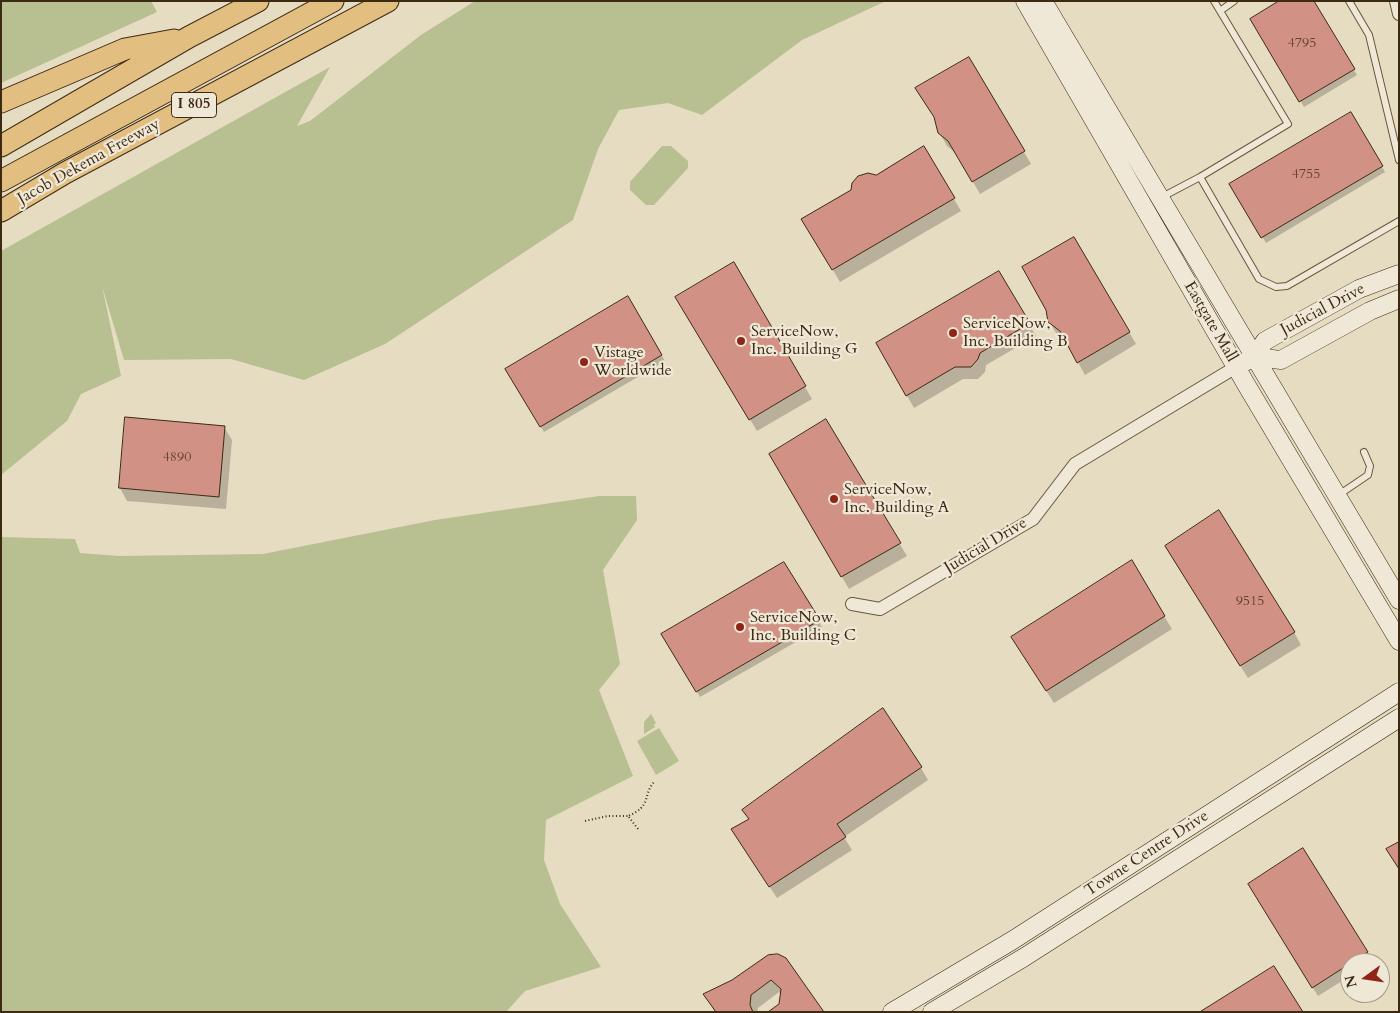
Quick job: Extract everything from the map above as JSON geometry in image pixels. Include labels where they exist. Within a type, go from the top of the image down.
[{"type":"highway","points":[[1,146],[189,37],[258,1]]},
{"type":"highway","points":[[1,168],[315,1]]},
{"type":"highway","points":[[1,181],[333,1]]},
{"type":"highway","name":"Jacob Dekema Freeway","points":[[1,210],[65,173],[388,1]]},
{"type":"highway","points":[[1,102],[125,49],[189,37]]},
{"type":"street","name":"Eastgate Mall","points":[[1025,1],[1236,367],[1399,642]]},
{"type":"street","name":"Eastgate Mall","points":[[1043,1],[1399,600]]},
{"type":"street","points":[[1396,1],[1399,14]]},
{"type":"street","name":"Judicial Drive","points":[[852,604],[880,609],[1033,518],[1075,464],[1254,357],[1265,341],[1360,290],[1399,274]]},
{"type":"street","name":"Judicial Drive","points":[[1254,357],[1281,360],[1370,312],[1399,300]]},
{"type":"street","name":"Towne Centre Drive","points":[[892,1012],[1013,940],[1399,692]]},
{"type":"street","name":"Towne Centre Drive","points":[[932,1012],[1023,958],[1399,718]]},
{"type":"lane","points":[[1161,198],[1288,124],[1214,1]]},
{"type":"lane","points":[[1220,11],[1234,1]]},
{"type":"lane","points":[[1349,1],[1369,35],[1399,160]]},
{"type":"lane","points":[[1200,177],[1259,279],[1276,287],[1287,286],[1399,221]]},
{"type":"lane","points":[[1336,496],[1368,475],[1370,466],[1364,452]]},
{"type":"path","points":[[585,821],[608,816],[628,816],[642,809],[651,785],[655,780]]},
{"type":"path","points":[[628,816],[638,829]]},
{"type":"green space","points":[[1,1],[151,1],[157,12],[1,83]]},
{"type":"green space","points":[[475,1],[886,1],[802,40],[702,115],[668,103],[619,110],[598,149],[573,220],[385,344],[304,380],[231,359],[124,360],[102,286],[121,376],[81,394],[67,421],[1,475],[1,251],[330,67],[297,126],[310,121],[421,35]]},
{"type":"green space","points":[[662,146],[671,146],[688,161],[688,168],[654,205],[646,205],[630,190],[630,182]]},
{"type":"green space","points":[[599,496],[636,496],[637,520],[603,570],[620,664],[599,690],[633,776],[546,820],[544,860],[560,904],[601,967],[525,991],[506,1012],[1,1012],[1,537],[75,539],[80,553],[119,556],[263,554],[435,520]]},
{"type":"green space","points":[[651,714],[656,723],[655,727],[644,734],[644,722]]},
{"type":"green space","points":[[659,728],[679,761],[656,775],[637,741]]},
{"type":"building","points":[[1279,1],[1314,1],[1355,69],[1299,102],[1250,19]]},
{"type":"building","points":[[969,57],[1025,151],[972,182],[948,141],[938,133],[934,117],[915,88]]},
{"type":"building","points":[[1351,112],[1383,166],[1261,238],[1229,184]]},
{"type":"building","points":[[924,146],[955,198],[832,270],[801,219],[851,190],[852,183],[858,176],[868,173],[876,175]]},
{"type":"building","points":[[1074,237],[1130,332],[1077,363],[1060,331],[1048,322],[1046,310],[1022,267]]},
{"type":"building","name":"ServiceNow, Inc. Building G","points":[[734,262],[806,386],[749,420],[675,297]]},
{"type":"building","name":"ServiceNow, Inc. Building B","points":[[999,271],[1030,323],[980,353],[978,359],[971,367],[955,367],[906,396],[876,343]]},
{"type":"building","name":"Vistage Worldwide","points":[[628,296],[662,355],[540,427],[505,369]]},
{"type":"building","points":[[125,417],[225,426],[219,497],[119,488]]},
{"type":"building","name":"ServiceNow, Inc. Building A","points":[[826,419],[901,543],[841,577],[769,454]]},
{"type":"building","points":[[1219,510],[1295,632],[1240,666],[1165,546]]},
{"type":"building","points":[[1132,560],[1165,616],[1046,691],[1011,637]]},
{"type":"building","name":"ServiceNow, Inc. Building C","points":[[784,562],[820,620],[696,692],[661,634]]},
{"type":"building","points":[[883,708],[922,767],[837,824],[846,837],[769,887],[731,829],[749,819],[742,810]]},
{"type":"building","points":[[1399,842],[1399,869],[1386,849]]},
{"type":"building","points":[[1303,848],[1368,952],[1340,953],[1340,970],[1312,988],[1248,884]]},
{"type":"building","points":[[778,954],[786,958],[824,1012],[768,1012],[779,1004],[781,989],[771,980],[751,995],[750,1005],[753,1012],[716,1012],[703,994],[732,980],[768,955]]},
{"type":"building","points":[[1274,966],[1303,1012],[1200,1012]]},
{"type":"place","name":"ServiceNow, Inc. Building B","points":[[953,333]]},
{"type":"place","name":"ServiceNow, Inc. Building G","points":[[741,341]]},
{"type":"place","name":"Vistage Worldwide","points":[[584,362]]},
{"type":"place","name":"ServiceNow, Inc. Building A","points":[[834,499]]},
{"type":"place","name":"ServiceNow, Inc. Building C","points":[[740,627]]}]
